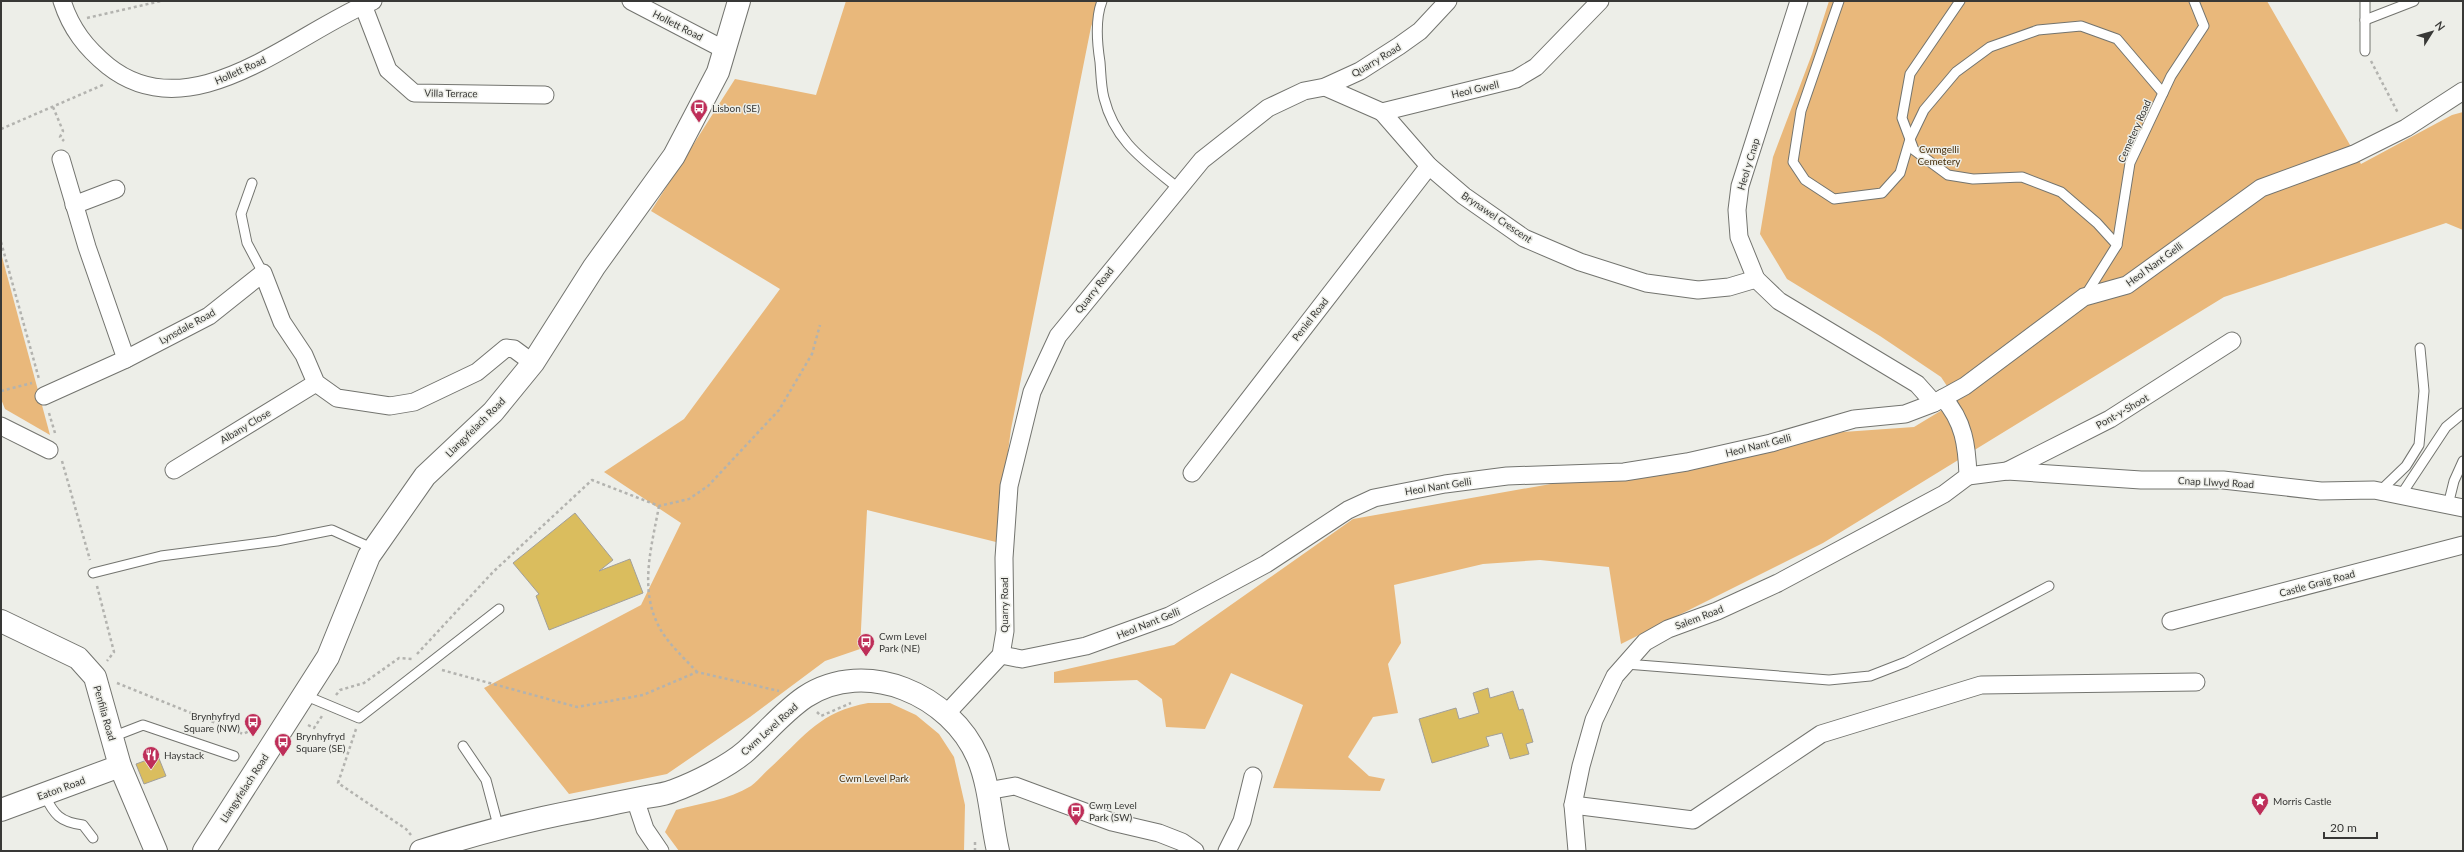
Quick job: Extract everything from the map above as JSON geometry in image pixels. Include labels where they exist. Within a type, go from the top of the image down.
[{"type":"street","name":"Hollett Road","points":[[62,1],[68,22],[93,55],[122,77],[160,88],[211,84],[258,64],[368,3]]},
{"type":"street","name":"Hollett Road","points":[[631,1],[725,50]]},
{"type":"street","name":"Llangyfelach Road","points":[[204,851],[328,657],[369,556],[425,476],[493,412],[533,364],[594,267],[674,156],[718,72],[739,1]]},
{"type":"street","name":"Quarry Road","points":[[1001,655],[1005,631],[1004,558],[1009,486],[1032,392],[1058,336],[1202,160],[1268,108],[1304,91],[1325,87],[1360,71],[1399,46],[1420,31],[1448,1]]},
{"type":"street","name":"Heol Gwell","points":[[1382,112],[1516,79],[1536,67],[1600,1]]},
{"type":"street","name":"Heol y Cnap","points":[[1799,1],[1740,186],[1737,210],[1738,237],[1756,279],[1779,301],[1916,384],[1959,419],[1964,476]]},
{"type":"street","name":"Villa Terrace","points":[[368,3],[388,70],[414,93],[545,95]]},
{"type":"street","points":[[1325,87],[1382,112]]},
{"type":"street","name":"Heol Nant Gelli","points":[[1001,655],[1022,659],[1086,646],[1169,616],[1266,564],[1348,510],[1374,498],[1445,484],[1507,476],[1624,472],[1686,462],[1770,443],[1854,420],[1905,414],[1938,401],[1965,386],[2084,297],[2127,285],[2261,188],[2354,154],[2406,128],[2463,91]]},
{"type":"street","name":"Brynawel Crescent","points":[[1382,112],[1429,166],[1464,196],[1524,238],[1580,262],[1646,283],[1698,290],[1729,287],[1756,279]]},
{"type":"street","points":[[61,159],[74,205],[126,359]]},
{"type":"street","name":"Peniel Road","points":[[1192,473],[1429,166]]},
{"type":"street","points":[[74,205],[116,190]]},
{"type":"street","points":[[263,273],[282,322],[304,355],[316,383],[337,398],[390,406],[414,402],[477,372],[506,348],[514,349],[533,364]]},
{"type":"street","name":"Lynsdale Road","points":[[44,396],[126,359],[209,316],[263,273]]},
{"type":"street","name":"Pont-y-Shoot","points":[[2007,471],[2110,418],[2232,342]]},
{"type":"street","name":"Albany Close","points":[[174,470],[316,383]]},
{"type":"street","points":[[1,426],[52,444]]},
{"type":"street","name":"Cnap Llwyd Road","points":[[1964,476],[2007,471],[2126,479],[2223,480],[2321,491],[2380,491],[2455,507]]},
{"type":"street","name":"Salem Road","points":[[1577,851],[1573,805],[1581,766],[1594,720],[1615,676],[1645,642],[1668,629],[1717,611],[1778,583],[1964,476]]},
{"type":"street","name":"Castle Graig Road","points":[[2171,621],[2463,545]]},
{"type":"street","name":"Penfilia Road","points":[[1,621],[78,658],[95,677],[120,766],[156,851]]},
{"type":"street","points":[[947,713],[1001,655]]},
{"type":"street","name":"Cwm Level Road","points":[[421,851],[550,816],[672,792],[722,767],[746,751],[770,726],[804,697],[827,684],[869,681],[893,684],[920,695],[947,713],[962,728],[978,759],[987,791],[998,851]]},
{"type":"street","points":[[1573,805],[1693,820],[1821,734],[1980,685],[2196,682]]},
{"type":"street","name":"Eaton Road","points":[[1,810],[120,766]]},
{"type":"street","points":[[1227,851],[1242,821],[1253,776]]},
{"type":"street","points":[[987,791],[1015,786],[1112,822],[1159,833],[1182,842],[1195,851]]},
{"type":"street","points":[[635,799],[645,829],[660,851]]},
{"type":"lane","points":[[1102,1],[1099,10],[1098,49],[1104,98],[1116,130],[1132,151],[1178,188]]},
{"type":"lane","points":[[1839,1],[1802,111],[1793,162],[1805,180],[1834,199],[1882,193],[1900,172],[1910,139],[1924,110],[1956,72],[1990,47],[2038,30],[2080,26],[2117,39],[2163,93]]},
{"type":"lane","points":[[1960,1],[1910,74],[1902,118],[1914,150],[1948,175],[1973,179],[2022,177],[2062,192],[2097,222],[2117,245]]},
{"type":"lane","name":"Cemetery Road","points":[[2084,297],[2117,245],[2130,163],[2171,76],[2204,26],[2194,1]]},
{"type":"lane","points":[[2365,1],[2365,51]]},
{"type":"lane","points":[[2365,20],[2414,1]]},
{"type":"lane","points":[[252,183],[241,214],[247,243],[263,273]]},
{"type":"lane","points":[[2380,491],[2406,466],[2419,445],[2424,391],[2420,348]]},
{"type":"lane","points":[[2401,495],[2446,427],[2463,413]]},
{"type":"lane","points":[[2455,507],[2454,481],[2463,461]]},
{"type":"lane","points":[[93,573],[161,556],[277,541],[332,530],[374,549]]},
{"type":"lane","points":[[1626,664],[1829,680],[1870,676],[1906,662],[2049,586]]},
{"type":"lane","points":[[304,695],[360,718],[499,609]]},
{"type":"lane","points":[[112,737],[143,725],[234,756]]},
{"type":"lane","points":[[463,746],[486,780],[499,830]]},
{"type":"lane","points":[[44,794],[52,810],[65,822],[83,825],[93,838]]},
{"type":"path","points":[[68,22],[161,1]]},
{"type":"path","points":[[2365,51],[2406,128]]},
{"type":"path","points":[[1,129],[53,108],[91,90]]},
{"type":"path","points":[[53,108],[63,131],[60,137],[68,147],[61,159]]},
{"type":"path","points":[[1,242],[40,381],[1,391]]},
{"type":"path","points":[[413,659],[493,572],[592,480],[659,506],[689,499],[708,486],[779,410],[812,354],[820,325]]},
{"type":"path","points":[[44,396],[52,444]]},
{"type":"path","points":[[659,506],[646,578],[650,606],[664,634],[697,672],[804,697],[821,716],[858,701]]},
{"type":"path","points":[[292,714],[314,728],[340,690],[364,683],[399,658],[413,659],[428,666],[577,708],[643,695],[697,672]]},
{"type":"path","points":[[117,683],[243,734],[262,725]]},
{"type":"path","points":[[360,718],[338,783],[406,829],[421,851]]},
{"type":"path","points":[[975,851],[976,835]]},
{"type":"green space","points":[[846,1],[1100,1],[1091,27],[1011,429],[996,542],[867,510],[860,649],[825,661],[750,717],[667,774],[569,794],[484,688],[641,605],[681,523],[604,472],[684,419],[780,289],[651,211],[735,79],[816,95]]},
{"type":"green space","name":"Cwmgelli Cemetery","points":[[1829,1],[2267,1],[2361,164],[2452,115],[2463,112],[2463,230],[2446,223],[2224,297],[1823,543],[1621,644],[1609,567],[1540,560],[1483,564],[1394,585],[1401,643],[1388,664],[1398,713],[1373,717],[1348,757],[1369,776],[1385,779],[1380,791],[1273,788],[1303,705],[1231,673],[1205,729],[1166,727],[1162,699],[1137,680],[1054,683],[1054,672],[1174,645],[1353,519],[1843,432],[1914,427],[1957,401],[1941,377],[1880,336],[1787,279],[1760,234],[1773,157],[1812,54]]},
{"type":"green space","points":[[1,253],[50,435],[5,409],[1,399]]},
{"type":"green space","name":"Cwm Level Park","points":[[868,703],[890,703],[916,715],[939,734],[954,757],[965,805],[964,851],[679,851],[665,832],[676,810],[724,798],[751,786],[804,736],[825,719],[837,712]]},
{"type":"building","points":[[575,513],[613,560],[599,571],[630,559],[643,593],[549,630],[536,596],[539,594],[513,563]]},
{"type":"building","points":[[1488,688],[1490,698],[1513,691],[1519,710],[1523,709],[1533,742],[1526,744],[1529,754],[1510,759],[1502,733],[1486,737],[1489,746],[1432,763],[1419,719],[1456,708],[1459,719],[1479,713],[1473,693]]},
{"type":"building","name":"Haystack","points":[[158,756],[166,776],[144,784],[136,764]]},
{"type":"place","name":"Lisbon (SE)","points":[[699,123]]},
{"type":"place","name":"Cwm Level Park (NE)","points":[[866,657]]},
{"type":"place","name":"Brynhyfryd Square (NW)","points":[[253,737]]},
{"type":"place","name":"Brynhyfryd Square (SE)","points":[[283,757]]},
{"type":"place","name":"Haystack","points":[[151,770]]},
{"type":"place","name":"Morris Castle","points":[[2260,816]]},
{"type":"place","name":"Cwm Level Park (SW)","points":[[1076,826]]}]
